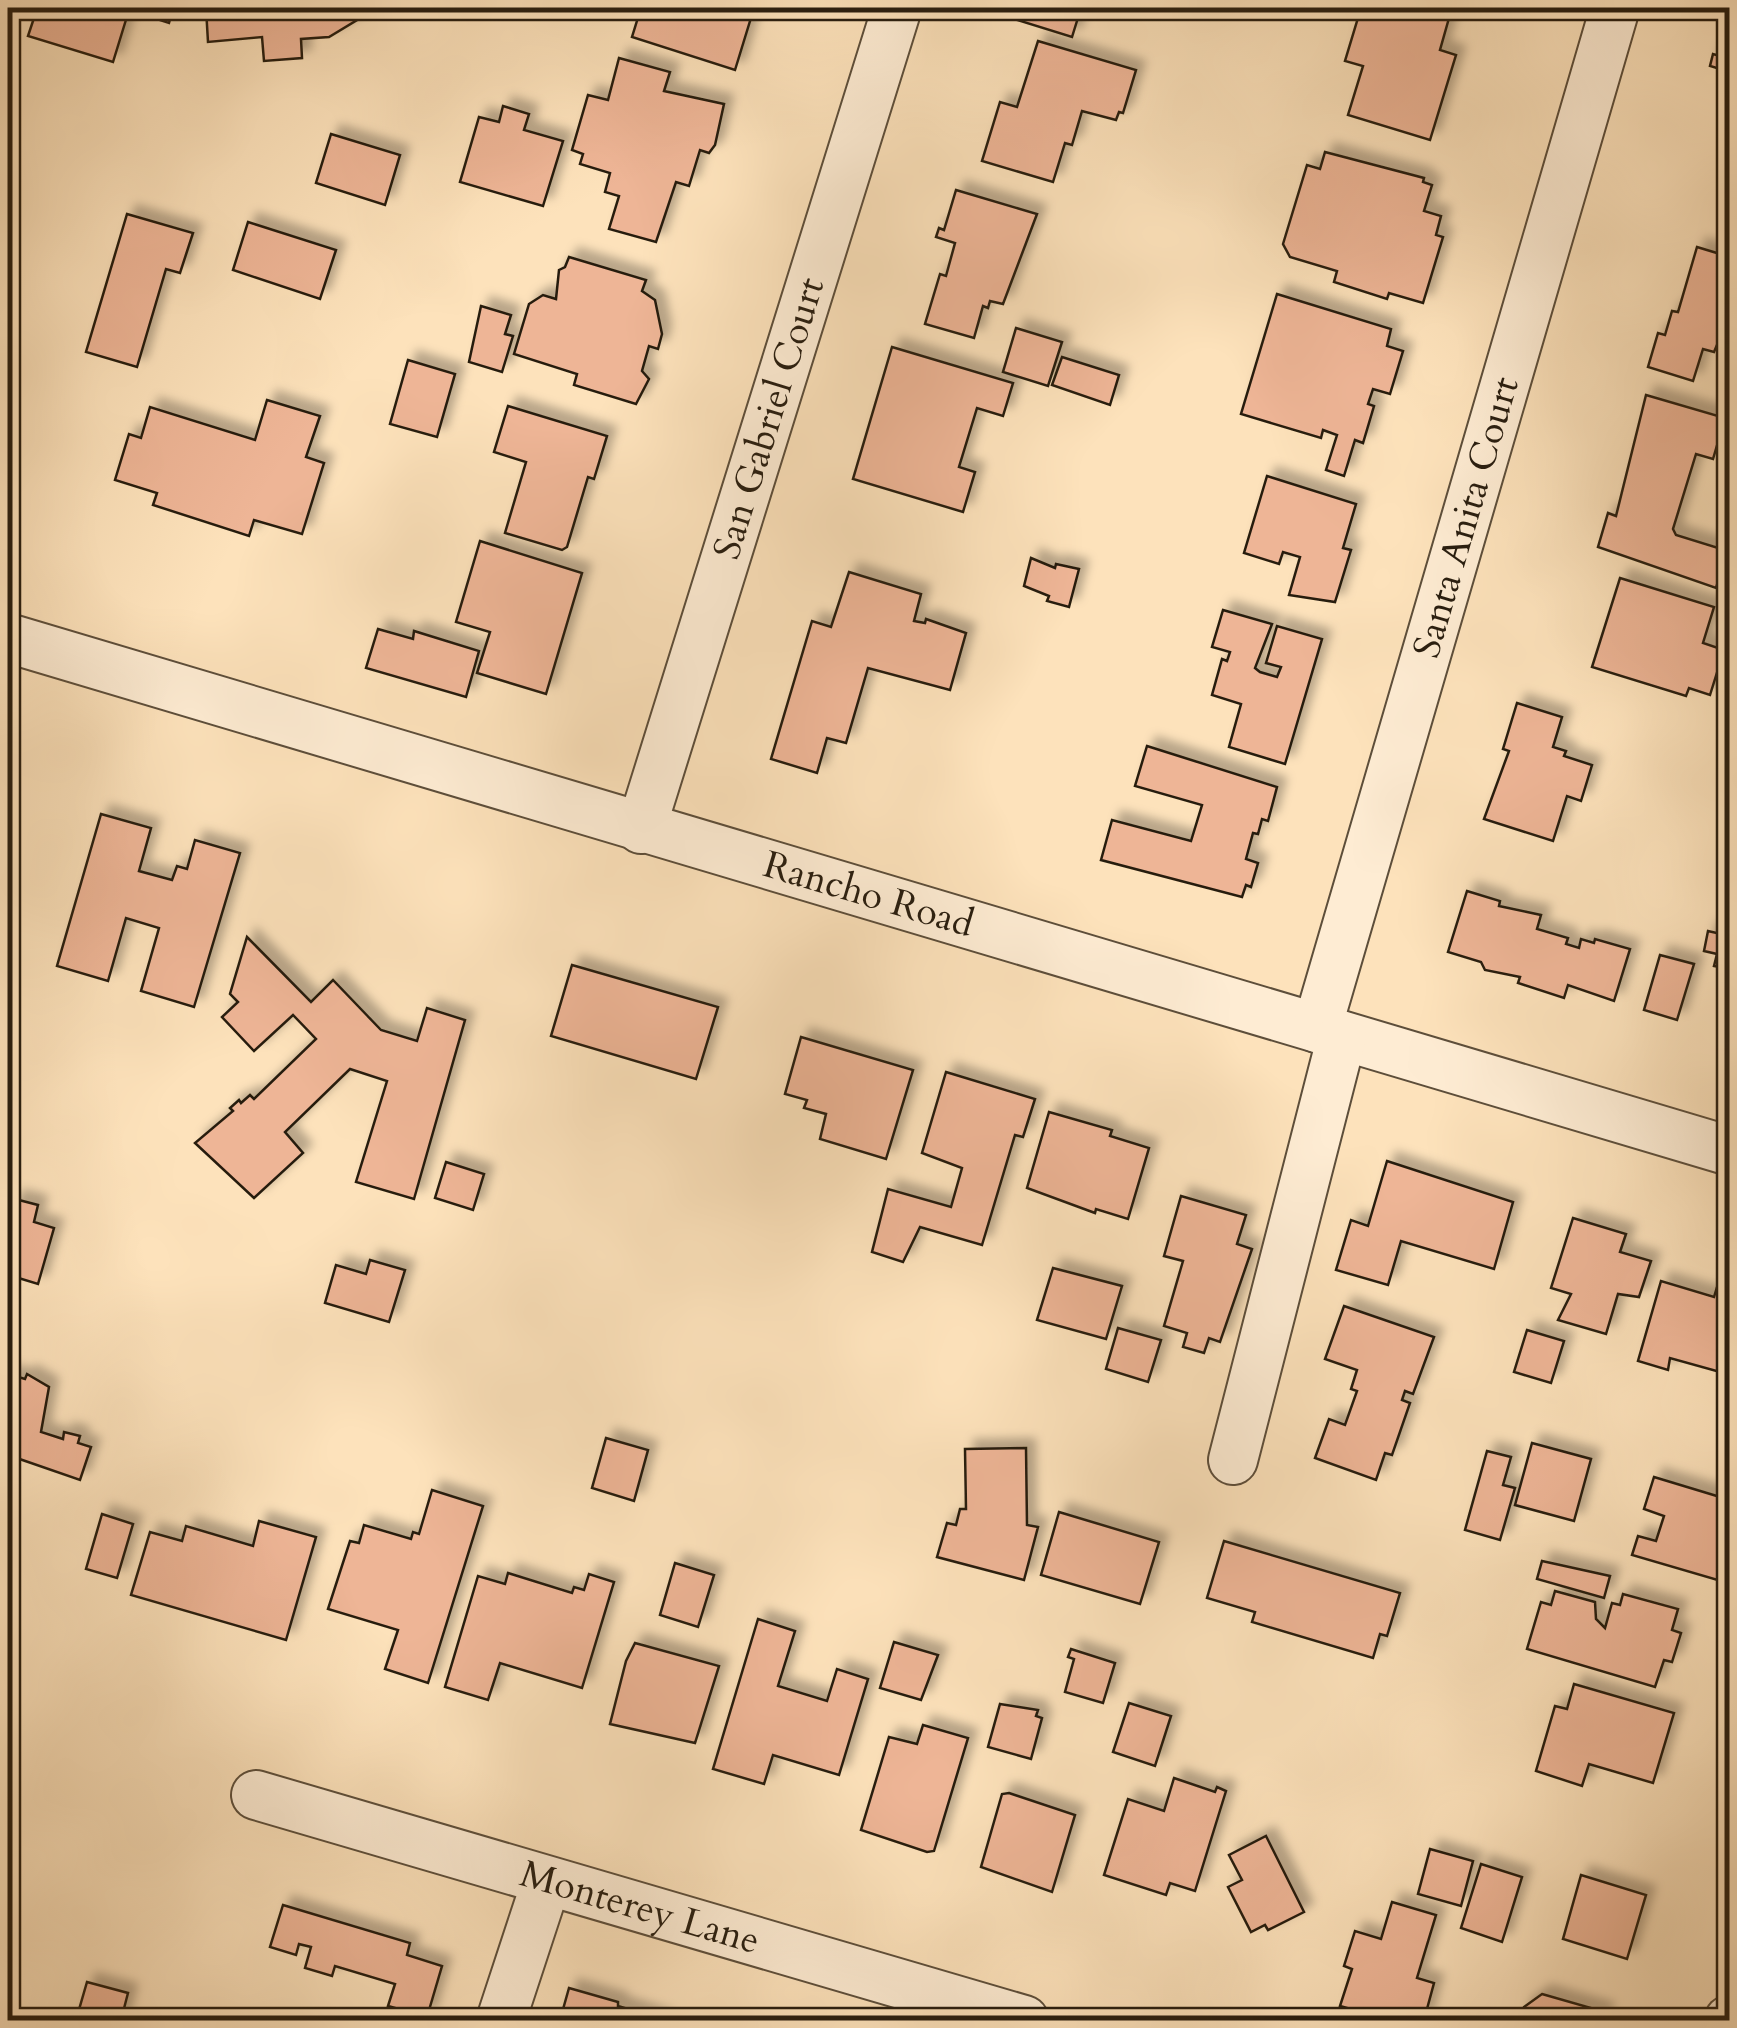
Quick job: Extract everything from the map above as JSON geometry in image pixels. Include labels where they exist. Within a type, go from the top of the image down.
[{"type":"street","name":"San Gabriel Court","points":[[641,829],[897,8]]},
{"type":"street","name":"Santa Anita Court","points":[[1232,1460],[1330,1032],[1615,8]]},
{"type":"street","name":"Rancho Road","points":[[8,638],[1730,1151]]},
{"type":"street","name":"Monterey Lane","points":[[256,1795],[1024,2020]]},
{"type":"street","points":[[500,2020],[546,1883]]},
{"type":"building","points":[[32,8],[173,8],[169,23],[129,10],[113,62],[28,36],[37,9]]},
{"type":"building","points":[[206,8],[356,8],[362,17],[329,37],[301,39],[302,58],[264,61],[262,37],[208,42]]},
{"type":"building","points":[[641,8],[754,8],[735,70],[632,37]]},
{"type":"building","points":[[1017,8],[1081,8],[1072,37],[1014,19]]},
{"type":"building","points":[[1361,8],[1451,11],[1440,50],[1456,55],[1430,140],[1348,115],[1363,66],[1345,61]]},
{"type":"building","points":[[1730,25],[1730,72],[1710,66],[1713,54],[1720,56]]},
{"type":"building","points":[[1038,41],[1136,70],[1123,113],[1119,112],[1116,120],[1082,111],[1072,145],[1065,143],[1053,182],[982,161],[1000,102],[1017,107]]},
{"type":"building","points":[[619,58],[670,72],[664,91],[724,104],[715,145],[709,153],[700,150],[689,186],[676,182],[656,242],[609,229],[619,196],[605,192],[610,173],[580,164],[583,154],[572,150],[588,95],[608,100]]},
{"type":"building","points":[[503,106],[529,114],[524,130],[563,141],[543,206],[460,182],[479,117],[499,122]]},
{"type":"building","points":[[331,134],[400,155],[385,205],[316,183]]},
{"type":"building","points":[[1325,152],[1424,178],[1423,182],[1432,185],[1424,211],[1441,216],[1436,235],[1443,237],[1423,303],[1389,293],[1387,299],[1334,282],[1337,271],[1290,257],[1283,244],[1307,165],[1320,169]]},
{"type":"building","points":[[956,190],[1037,214],[1003,304],[990,301],[988,308],[983,306],[974,338],[925,324],[940,274],[946,276],[955,243],[936,237],[939,228],[944,230]]},
{"type":"building","points":[[127,214],[193,233],[180,273],[166,269],[137,367],[86,352]]},
{"type":"building","points":[[248,222],[336,250],[320,299],[233,270]]},
{"type":"building","points":[[1697,247],[1730,257],[1730,314],[1714,352],[1703,349],[1693,381],[1648,367],[1658,333],[1665,335],[1672,311],[1678,312]]},
{"type":"building","points":[[569,257],[646,280],[642,291],[655,300],[662,334],[658,349],[649,346],[642,371],[649,379],[636,404],[574,385],[577,374],[514,354],[529,304],[543,295],[556,299],[559,270]]},
{"type":"building","points":[[1277,294],[1391,329],[1387,346],[1403,351],[1390,394],[1373,389],[1368,404],[1374,406],[1363,443],[1355,440],[1344,476],[1326,470],[1337,435],[1323,430],[1321,438],[1241,414]]},
{"type":"building","points":[[481,306],[511,315],[505,334],[513,336],[502,372],[469,362]]},
{"type":"building","points":[[1016,328],[1062,342],[1048,386],[1003,372]]},
{"type":"building","points":[[892,347],[1013,383],[1003,416],[977,408],[959,467],[975,472],[963,512],[853,479]]},
{"type":"building","points":[[1062,357],[1119,375],[1110,405],[1052,385]]},
{"type":"building","points":[[408,360],[455,374],[437,437],[390,424]]},
{"type":"building","points":[[1646,395],[1725,418],[1713,459],[1696,454],[1673,529],[1676,535],[1728,551],[1716,588],[1598,547],[1608,513],[1616,516]]},
{"type":"building","points":[[267,400],[320,416],[306,457],[324,463],[302,534],[254,520],[249,536],[153,505],[157,493],[115,480],[129,434],[141,438],[150,407],[255,440]]},
{"type":"building","points":[[508,406],[607,436],[594,479],[588,477],[567,547],[562,550],[505,533],[526,462],[494,452]]},
{"type":"building","points":[[1267,476],[1356,504],[1343,548],[1351,550],[1335,602],[1289,595],[1300,557],[1283,552],[1279,564],[1244,553]]},
{"type":"building","points":[[480,541],[582,573],[546,694],[477,673],[490,632],[456,622]]},
{"type":"building","points":[[1031,558],[1055,568],[1056,564],[1079,569],[1069,607],[1047,601],[1049,596],[1024,586]]},
{"type":"building","points":[[849,572],[921,594],[914,621],[925,623],[926,619],[966,633],[950,690],[868,668],[846,743],[827,738],[817,773],[771,759],[812,621],[831,627]]},
{"type":"building","points":[[1620,578],[1714,607],[1703,643],[1724,650],[1710,695],[1689,688],[1686,696],[1592,667]]},
{"type":"building","points":[[1223,610],[1272,624],[1255,668],[1277,677],[1281,667],[1266,663],[1277,626],[1322,639],[1285,764],[1229,747],[1241,704],[1212,695],[1222,659],[1227,661],[1230,652],[1212,647]]},
{"type":"building","points":[[378,629],[413,639],[414,631],[479,651],[466,697],[366,668]]},
{"type":"building","points":[[1517,703],[1562,717],[1553,747],[1566,751],[1564,756],[1592,765],[1581,801],[1567,796],[1553,841],[1484,819],[1509,751],[1503,749]]},
{"type":"building","points":[[1147,746],[1277,787],[1268,821],[1262,819],[1258,834],[1253,833],[1246,859],[1258,863],[1251,887],[1246,885],[1242,897],[1101,860],[1112,820],[1191,841],[1202,805],[1135,786]]},
{"type":"building","points":[[101,814],[151,828],[139,871],[172,880],[177,866],[187,869],[195,840],[240,853],[194,1007],[141,991],[159,928],[126,918],[108,981],[57,966]]},
{"type":"building","points":[[1467,891],[1500,901],[1499,906],[1541,915],[1537,929],[1568,938],[1566,944],[1579,948],[1581,939],[1594,943],[1595,939],[1630,949],[1614,1001],[1568,985],[1564,998],[1518,983],[1520,977],[1485,970],[1481,962],[1448,952]]},
{"type":"building","points":[[1723,928],[1730,929],[1730,969],[1714,966],[1717,954],[1704,951],[1708,931],[1721,934]]},
{"type":"building","points":[[247,937],[311,1002],[333,980],[381,1030],[417,1041],[427,1008],[465,1020],[414,1199],[356,1182],[387,1081],[350,1069],[285,1132],[303,1153],[254,1198],[195,1143],[233,1111],[230,1108],[239,1100],[241,1103],[250,1095],[254,1099],[316,1039],[293,1015],[254,1051],[222,1017],[238,1002],[230,994]]},
{"type":"building","points":[[1660,955],[1694,964],[1677,1020],[1644,1010]]},
{"type":"building","points":[[572,965],[718,1007],[696,1079],[551,1036]]},
{"type":"building","points":[[801,1037],[913,1070],[886,1159],[820,1139],[826,1114],[804,1108],[807,1100],[785,1094]]},
{"type":"building","points":[[946,1072],[1035,1099],[1023,1137],[1015,1135],[982,1245],[920,1227],[903,1262],[872,1252],[888,1189],[951,1207],[962,1168],[922,1153]]},
{"type":"building","points":[[1049,1112],[1112,1130],[1110,1136],[1149,1148],[1128,1219],[1096,1209],[1095,1213],[1027,1188]]},
{"type":"building","points":[[1387,1161],[1513,1202],[1494,1269],[1401,1241],[1388,1285],[1336,1270],[1351,1220],[1368,1226]]},
{"type":"building","points":[[446,1162],[484,1174],[473,1210],[435,1198]]},
{"type":"building","points":[[1181,1196],[1246,1215],[1237,1244],[1252,1249],[1220,1342],[1209,1338],[1204,1353],[1183,1347],[1187,1333],[1164,1326],[1183,1261],[1164,1256]]},
{"type":"building","points":[[15,1199],[38,1205],[34,1222],[54,1228],[38,1284],[12,1276],[8,1283],[8,1214]]},
{"type":"building","points":[[1573,1218],[1626,1234],[1620,1252],[1651,1261],[1639,1297],[1618,1294],[1606,1334],[1558,1320],[1571,1294],[1551,1288]]},
{"type":"building","points":[[370,1260],[405,1270],[389,1322],[325,1303],[336,1265],[366,1274]]},
{"type":"building","points":[[1724,1264],[1730,1266],[1730,1339],[1720,1372],[1670,1358],[1668,1370],[1638,1361],[1661,1281],[1714,1297]]},
{"type":"building","points":[[1053,1268],[1122,1286],[1106,1339],[1037,1320]]},
{"type":"building","points":[[1344,1306],[1434,1337],[1413,1394],[1405,1391],[1402,1400],[1410,1403],[1392,1455],[1385,1453],[1376,1480],[1315,1458],[1329,1419],[1345,1425],[1357,1391],[1351,1389],[1357,1370],[1325,1359]]},
{"type":"building","points":[[1118,1328],[1161,1340],[1148,1382],[1106,1369]]},
{"type":"building","points":[[1527,1330],[1564,1341],[1551,1383],[1514,1372]]},
{"type":"building","points":[[8,1374],[25,1379],[27,1374],[49,1387],[41,1432],[63,1439],[64,1432],[80,1436],[78,1443],[91,1447],[80,1480],[8,1455]]},
{"type":"building","points":[[606,1438],[648,1450],[634,1501],[592,1488]]},
{"type":"building","points":[[1532,1443],[1591,1459],[1574,1521],[1515,1505]]},
{"type":"building","points":[[1026,1448],[1027,1525],[1038,1527],[1024,1580],[937,1557],[947,1523],[956,1525],[960,1509],[966,1509],[965,1449]]},
{"type":"building","points":[[1487,1451],[1511,1457],[1503,1485],[1515,1488],[1500,1540],[1465,1530]]},
{"type":"building","points":[[1654,1477],[1730,1500],[1730,1554],[1721,1581],[1632,1555],[1638,1536],[1656,1541],[1664,1516],[1644,1509]]},
{"type":"building","points":[[432,1490],[483,1506],[428,1683],[385,1669],[398,1630],[328,1609],[350,1541],[359,1543],[364,1525],[411,1539],[413,1532],[419,1534]]},
{"type":"building","points":[[1059,1512],[1159,1542],[1140,1604],[1041,1575]]},
{"type":"building","points":[[102,1514],[133,1524],[117,1578],[86,1569]]},
{"type":"building","points":[[259,1521],[316,1537],[286,1640],[131,1595],[150,1532],[182,1541],[186,1526],[253,1546]]},
{"type":"building","points":[[1224,1541],[1400,1593],[1387,1636],[1380,1634],[1373,1658],[1252,1622],[1255,1612],[1207,1598]]},
{"type":"building","points":[[1542,1561],[1610,1576],[1604,1598],[1537,1579]]},
{"type":"building","points":[[675,1563],[714,1575],[698,1627],[660,1615]]},
{"type":"building","points":[[508,1573],[572,1593],[574,1587],[584,1590],[589,1574],[614,1582],[582,1688],[500,1663],[488,1700],[445,1687],[478,1576],[505,1584]]},
{"type":"building","points":[[1555,1591],[1595,1602],[1596,1619],[1605,1628],[1612,1603],[1620,1605],[1623,1594],[1678,1609],[1672,1630],[1681,1633],[1672,1662],[1664,1660],[1655,1687],[1527,1649],[1541,1602],[1551,1605]]},
{"type":"building","points":[[758,1619],[795,1631],[778,1686],[827,1701],[837,1669],[868,1679],[839,1775],[773,1755],[764,1784],[713,1769]]},
{"type":"building","points":[[894,1642],[938,1655],[921,1700],[880,1688]]},
{"type":"building","points":[[635,1643],[719,1666],[695,1743],[610,1724],[626,1661]]},
{"type":"building","points":[[1071,1649],[1115,1663],[1103,1703],[1065,1692],[1074,1659],[1068,1657]]},
{"type":"building","points":[[1574,1684],[1674,1713],[1653,1783],[1589,1764],[1582,1786],[1536,1771],[1555,1706],[1567,1709]]},
{"type":"building","points":[[1129,1703],[1171,1716],[1155,1766],[1113,1752]]},
{"type":"building","points":[[1000,1704],[1038,1710],[1036,1716],[1042,1718],[1031,1759],[988,1747]]},
{"type":"building","points":[[923,1725],[968,1738],[934,1851],[927,1852],[861,1830],[889,1737],[917,1744]]},
{"type":"building","points":[[1174,1778],[1215,1792],[1217,1787],[1226,1791],[1195,1891],[1170,1883],[1166,1895],[1104,1875],[1128,1799],[1164,1811]]},
{"type":"building","points":[[1002,1794],[1075,1815],[1052,1892],[981,1867]]},
{"type":"building","points":[[1266,1836],[1304,1912],[1268,1930],[1265,1925],[1251,1932],[1228,1887],[1242,1880],[1229,1855]]},
{"type":"building","points":[[1430,1849],[1473,1861],[1461,1906],[1418,1894]]},
{"type":"building","points":[[1481,1864],[1522,1877],[1502,1942],[1461,1928]]},
{"type":"building","points":[[1581,1875],[1646,1895],[1627,1959],[1563,1939]]},
{"type":"building","points":[[1392,1902],[1436,1915],[1417,1978],[1434,1983],[1424,2020],[1398,2013],[1396,2020],[1389,2020],[1340,2006],[1352,1969],[1344,1966],[1355,1931],[1381,1939]]},
{"type":"building","points":[[283,1905],[410,1943],[407,1955],[442,1966],[427,2017],[388,2006],[395,1984],[335,1966],[332,1976],[305,1968],[311,1947],[299,1944],[296,1955],[270,1947]]},
{"type":"building","points":[[87,1982],[128,1993],[121,2020],[76,2020]]},
{"type":"building","points":[[569,1988],[618,2002],[618,2006],[664,2020],[560,2020]]},
{"type":"building","points":[[1542,1994],[1605,2012],[1602,2020],[1520,2020],[1524,2007]]}]
